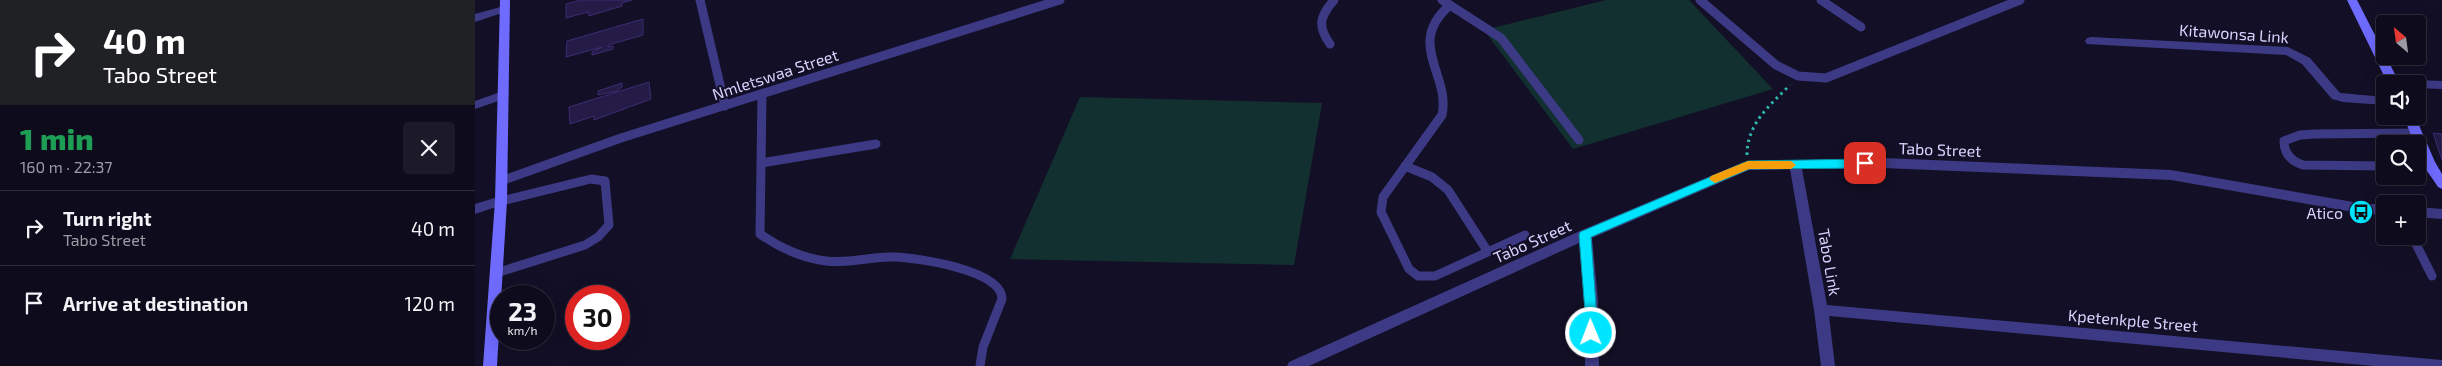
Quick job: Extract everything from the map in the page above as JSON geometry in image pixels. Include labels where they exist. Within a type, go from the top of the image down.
[{"type":"street","points":[[2352,0],[2390,75]]},
{"type":"street","points":[[475,18],[504,5],[501,201],[490,366]]},
{"type":"street","name":"Kitawonsa Link","points":[[2091,41],[2288,51],[2306,61],[2336,96],[2376,100]]},
{"type":"street","points":[[2426,84],[2442,85]]},
{"type":"street","points":[[475,105],[503,95]]},
{"type":"street","points":[[2412,125],[2431,167],[2442,184]]},
{"type":"street","name":"Tabo Street","points":[[1294,366],[1585,235],[1748,165],[1883,163],[2171,176],[2376,209]]},
{"type":"street","name":"Tabo Link","points":[[1795,165],[1821,310],[1828,366]]},
{"type":"street","points":[[475,210],[501,201]]},
{"type":"street","points":[[2426,213],[2442,214]]},
{"type":"street","points":[[1585,235],[1591,301],[1592,366]]},
{"type":"street","name":"Kpetenkple Street","points":[[1821,310],[2442,366]]},
{"type":"lane","points":[[700,0],[725,106]]},
{"type":"lane","name":"Nmletswaa Street","points":[[501,182],[621,138],[1060,0]]},
{"type":"lane","points":[[1330,44],[1320,28],[1320,17],[1334,0]]},
{"type":"lane","points":[[1442,0],[1501,38],[1579,140]]},
{"type":"lane","points":[[1700,0],[1776,65],[1798,76],[1826,78],[2020,0]]},
{"type":"lane","points":[[1821,0],[1861,27]]},
{"type":"lane","points":[[1450,6],[1442,12],[1433,25],[1429,52],[1445,102],[1442,115],[1383,197],[1381,212],[1413,273],[1425,278],[1435,276],[1525,235]]},
{"type":"lane","points":[[762,94],[760,234],[776,246],[826,261],[896,257],[939,263],[984,276],[996,283],[1002,293],[1001,302],[983,348],[981,366]]},
{"type":"lane","points":[[2376,166],[2305,165],[2289,158],[2284,146],[2285,141],[2300,134],[2416,134]]},
{"type":"lane","points":[[761,163],[876,144]]},
{"type":"lane","points":[[1405,166],[1432,176],[1448,190],[1487,252]]},
{"type":"lane","points":[[2426,167],[2431,167]]},
{"type":"lane","points":[[496,273],[585,245],[598,237],[609,225],[605,181],[591,179],[501,201]]},
{"type":"lane","points":[[2416,245],[2432,276]]},
{"type":"path","points":[[1748,165],[1746,142],[1751,126],[1798,76]]},
{"type":"green space","points":[[1606,0],[1689,0],[1773,89],[1573,149],[1484,30]]},
{"type":"green space","points":[[1080,97],[1322,103],[1294,265],[1010,259]]},
{"type":"building","points":[[581,0],[632,0],[622,3],[622,6],[589,16],[588,12],[566,18],[566,4]]},
{"type":"building","points":[[643,19],[643,35],[608,45],[608,47],[613,46],[613,49],[592,55],[592,52],[602,47],[566,57],[567,41]]},
{"type":"building","points":[[649,82],[651,99],[594,120],[594,116],[570,124],[569,107]]},
{"type":"building","points":[[622,83],[622,87],[617,91],[598,95],[598,91]]},
{"type":"building","points":[[2433,133],[2442,134],[2442,160]]},
{"type":"slow traffic","points":[[1715,179],[1748,165],[1791,165]]},
{"type":"place","name":"Atico","points":[[2361,212]]},
{"type":"route","points":[[1591,333],[1591,301],[1585,235],[1748,165],[1865,163]]}]
